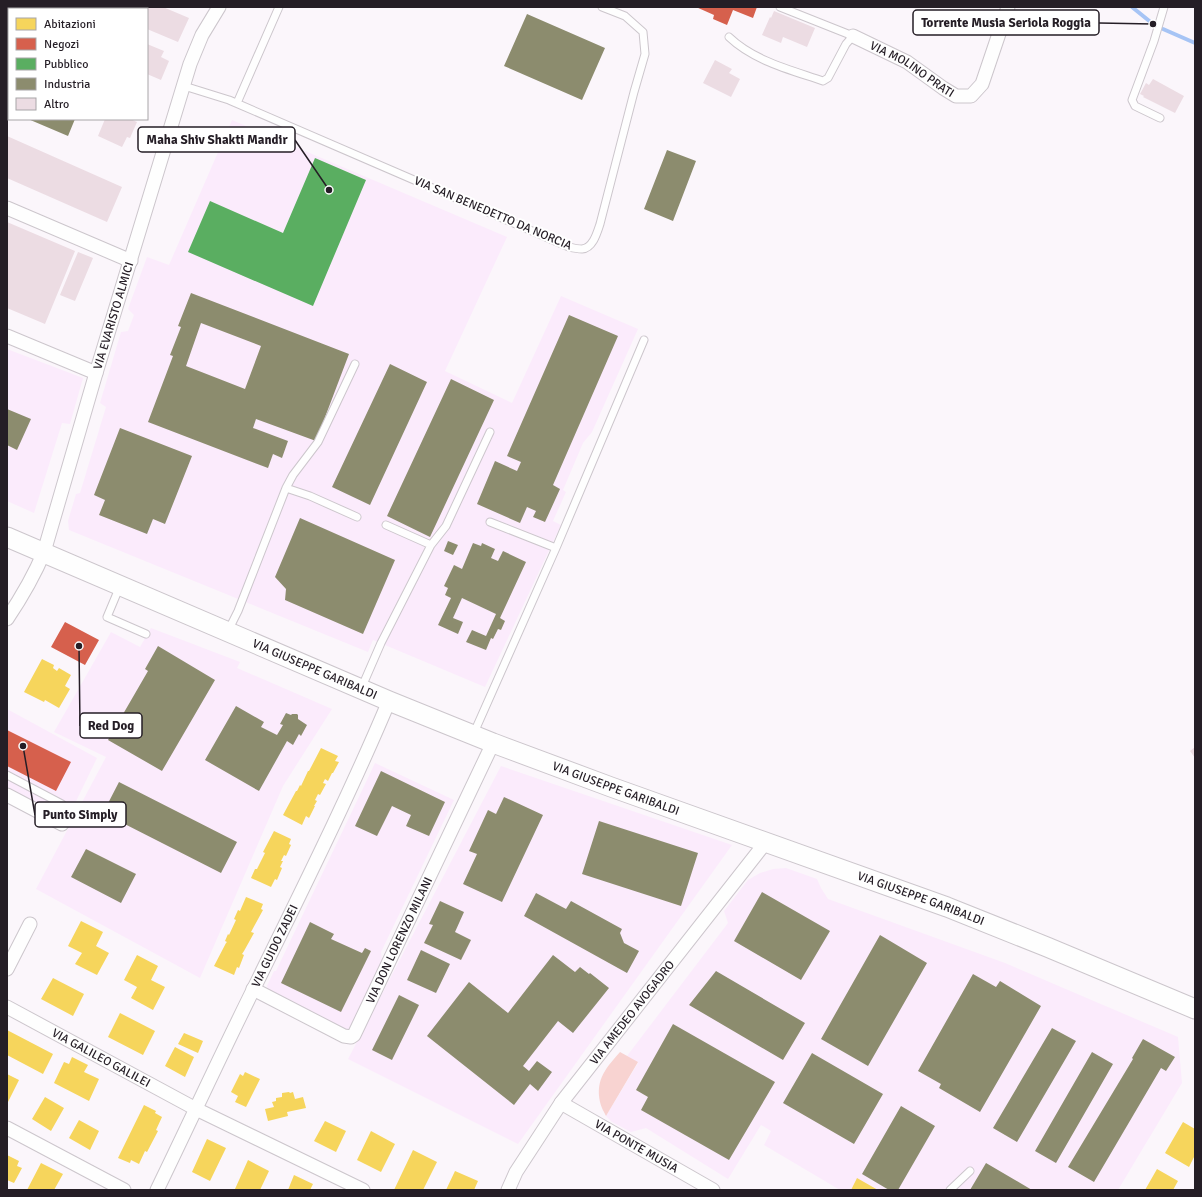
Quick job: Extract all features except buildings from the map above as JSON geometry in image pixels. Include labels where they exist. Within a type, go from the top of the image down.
[{"type":"street","name":"VIA MOLINO PRATI","points":[[853,36],[907,62],[956,96],[971,96],[982,84],[1008,7]]},
{"type":"street","name":"VIA EVARISTO ALMICI","points":[[7,620],[21,598],[44,552],[96,373],[190,64],[214,8]]},
{"type":"street","points":[[7,208],[131,261]]},
{"type":"street","points":[[7,336],[96,373]]},
{"type":"street","name":"VIA GIUSEPPE GARIBALDI","points":[[7,537],[389,701],[493,743],[947,906],[1195,1009]]},
{"type":"street","name":"VIA GUIDO ZADEI","points":[[157,1190],[331,831],[370,748],[389,701]]},
{"type":"street","name":"VIA DON LORENZO MILANI","points":[[253,990],[344,1036],[351,1037],[354,1035],[493,743]]},
{"type":"street","points":[[7,794],[60,823]]},
{"type":"street","name":"VIA AMEDEO AVOGADRO","points":[[508,1190],[516,1172],[560,1103],[766,842]]},
{"type":"street","points":[[7,969],[30,924]]},
{"type":"street","name":"VIA GALILEO GALILEI","points":[[7,1007],[196,1109],[364,1190]]},
{"type":"street","name":"VIA PONTE MUSIA","points":[[560,1103],[713,1190]]},
{"type":"street","points":[[7,1128],[124,1190]]},
{"type":"lane","points":[[237,103],[279,7]]},
{"type":"lane","name":"VIA SAN BENEDETTO DA NORCIA","points":[[184,86],[213,94],[237,103],[569,247],[583,249],[589,246],[594,240],[600,224],[645,54],[643,32],[625,16],[602,7]]},
{"type":"lane","points":[[729,37],[738,45],[760,58],[823,81],[828,78],[846,44],[853,36],[780,7]]},
{"type":"lane","points":[[1160,118],[1135,106],[1132,100],[1154,41],[1164,7]]},
{"type":"lane","points":[[473,735],[556,548],[644,340]]},
{"type":"lane","points":[[228,632],[238,611],[292,475],[318,442],[355,364]]},
{"type":"lane","points":[[361,689],[381,643],[432,545],[446,526],[490,432]]},
{"type":"lane","points":[[286,488],[310,496],[357,517]]},
{"type":"lane","points":[[490,522],[556,548]]},
{"type":"lane","points":[[386,525],[432,545]]},
{"type":"lane","points":[[120,586],[107,617],[146,634]]},
{"type":"lane","points":[[7,775],[62,804],[63,807],[60,823]]},
{"type":"lane","points":[[950,1190],[970,1171]]},
{"type":"shaded area","points":[[232,120],[507,237],[445,371],[512,403],[561,296],[638,329],[592,432],[583,443],[563,490],[566,492],[553,521],[561,525],[485,687],[373,640],[368,652],[69,530],[68,521],[76,494],[80,493],[106,407],[100,403],[121,332],[128,331],[134,315],[128,309],[147,257],[169,265]]},
{"type":"shaded area","points":[[7,349],[83,378],[70,424],[62,423],[34,513],[7,501]]},
{"type":"shaded area","points":[[151,628],[240,662],[237,668],[332,709],[283,786],[200,978],[36,889],[106,757],[54,732],[111,632],[140,647]]},
{"type":"shaded area","points":[[7,709],[97,758],[65,824],[7,793]]},
{"type":"shaded area","points":[[375,763],[454,800],[381,952],[382,961],[348,1031],[268,990],[267,986],[274,971],[276,971]]},
{"type":"shaded area","points":[[501,766],[732,845],[518,1144],[348,1059]]},
{"type":"shaded area","points":[[786,868],[817,879],[828,899],[1005,963],[1178,1037],[1182,1083],[1118,1190],[840,1190],[764,1145],[771,1131],[761,1125],[728,1179],[646,1128],[631,1132],[612,1122],[606,1116],[638,1063],[627,1056],[728,923],[724,911],[748,880],[760,873],[773,869]]},
{"type":"shaded area","points":[[620,1052],[638,1062],[606,1116],[600,1102],[599,1087],[603,1074]]},
{"type":"waterway","points":[[1132,7],[1153,24]]},
{"type":"waterway","points":[[1163,29],[1195,43]]},
{"type":"place","name":"Torrente Musia Seriola Roggia","points":[[1153,24]]},
{"type":"place","name":"Maha Shiv Shakti Mandir","points":[[329,190]]},
{"type":"place","name":"Red Dog","points":[[79,646]]},
{"type":"place","name":"Punto Simply","points":[[23,746]]}]
